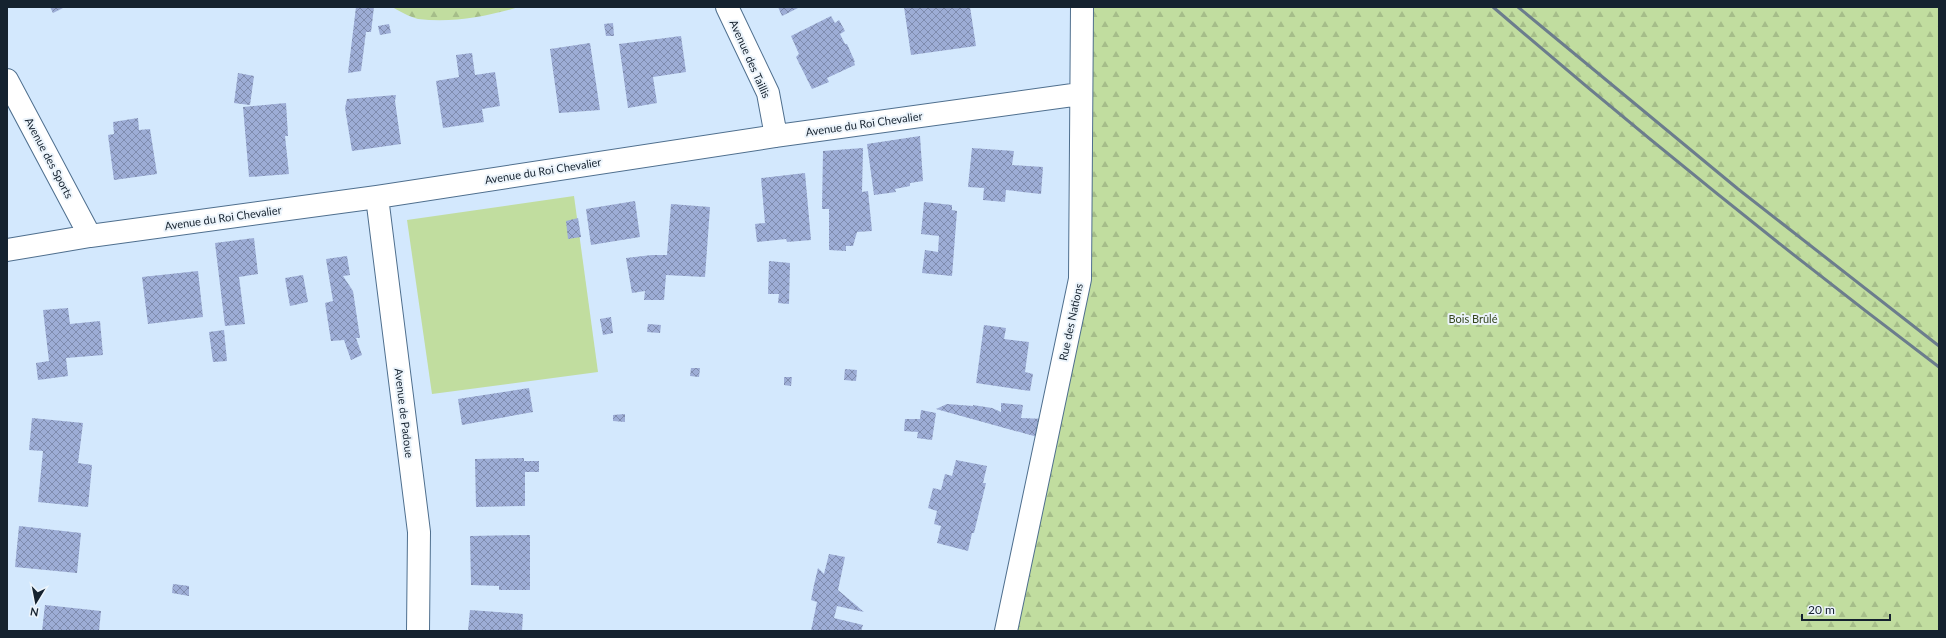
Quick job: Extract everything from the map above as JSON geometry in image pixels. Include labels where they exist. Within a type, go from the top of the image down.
[{"type":"street","name":"Avenue des Taillis","points":[[727,7],[768,94],[776,136]]},
{"type":"street","name":"Rue des Nations","points":[[1006,631],[1080,279],[1080,94],[1082,7]]},
{"type":"street","name":"Avenue des Sports","points":[[7,80],[90,236]]},
{"type":"street","name":"Avenue du Roi Chevalier","points":[[7,250],[90,236],[377,197],[776,136],[1080,94]]},
{"type":"street","name":"Avenue de Padoue","points":[[377,197],[419,532],[420,588],[418,631]]},
{"type":"green space","points":[[392,7],[519,7],[494,14],[456,20],[431,20],[418,19]]},
{"type":"green space","name":"Bois Brûlé","points":[[1082,7],[1939,7],[1939,631],[1006,631],[1078,292]]},
{"type":"green space","points":[[574,196],[598,372],[432,394],[407,220]]},
{"type":"building","points":[[50,7],[65,7],[53,13]]},
{"type":"building","points":[[356,7],[374,7],[371,32],[366,32],[361,71],[348,73]]},
{"type":"building","points":[[778,7],[800,7],[782,16]]},
{"type":"building","points":[[904,7],[970,7],[976,46],[911,55]]},
{"type":"building","points":[[831,16],[835,23],[839,20],[845,31],[840,34],[845,44],[847,44],[855,65],[827,78],[829,82],[812,89],[796,57],[799,54],[791,36]]},
{"type":"building","points":[[613,23],[614,36],[606,36],[604,24]]},
{"type":"building","points":[[389,24],[391,33],[380,35],[378,26]]},
{"type":"building","points":[[681,36],[686,72],[653,77],[657,103],[628,108],[619,44]]},
{"type":"building","points":[[590,43],[600,110],[559,113],[550,49]]},
{"type":"building","points":[[472,53],[475,75],[495,72],[500,106],[482,109],[484,122],[443,128],[436,81],[459,77],[456,55]]},
{"type":"building","points":[[238,73],[254,76],[250,105],[234,103]]},
{"type":"building","points":[[396,95],[395,101],[401,144],[352,151],[345,108],[347,99]]},
{"type":"building","points":[[286,103],[288,136],[285,136],[289,174],[249,177],[243,107]]},
{"type":"building","points":[[138,118],[139,130],[150,129],[157,174],[114,180],[108,135],[114,134],[113,122]]},
{"type":"building","points":[[920,136],[923,181],[910,183],[910,186],[895,189],[896,192],[874,195],[867,144]]},
{"type":"building","points":[[863,148],[862,192],[868,191],[872,231],[857,232],[853,246],[846,246],[846,251],[829,250],[829,209],[822,209],[823,151]]},
{"type":"building","points":[[972,148],[1014,151],[1012,165],[1043,167],[1041,194],[1006,190],[1005,202],[983,200],[984,188],[968,187]]},
{"type":"building","points":[[805,173],[811,240],[787,242],[786,239],[757,242],[755,224],[765,223],[761,178]]},
{"type":"building","points":[[635,201],[640,237],[591,245],[586,209]]},
{"type":"building","points":[[924,202],[952,205],[952,210],[957,211],[952,276],[922,273],[925,250],[938,252],[939,236],[921,234]]},
{"type":"building","points":[[671,204],[710,207],[705,277],[666,275],[664,300],[644,300],[645,291],[632,293],[626,258],[667,255]]},
{"type":"building","points":[[578,218],[581,237],[568,239],[566,221]]},
{"type":"building","points":[[254,238],[258,274],[239,277],[245,324],[225,326],[215,243]]},
{"type":"building","points":[[347,256],[350,275],[343,276],[353,291],[360,338],[356,338],[362,355],[351,360],[344,340],[331,341],[325,303],[333,301],[326,259]]},
{"type":"building","points":[[769,261],[790,263],[789,304],[778,303],[779,294],[768,294]]},
{"type":"building","points":[[198,271],[203,317],[148,324],[142,277]]},
{"type":"building","points":[[303,275],[308,302],[290,306],[285,278]]},
{"type":"building","points":[[68,308],[70,324],[100,321],[103,355],[66,358],[68,376],[38,380],[36,363],[49,361],[43,310]]},
{"type":"building","points":[[611,317],[613,333],[603,335],[600,319]]},
{"type":"building","points":[[648,324],[661,325],[660,333],[647,332]]},
{"type":"building","points":[[984,325],[1006,328],[1004,339],[1029,342],[1025,372],[1033,374],[1030,391],[976,383]]},
{"type":"building","points":[[224,330],[227,361],[213,362],[209,332]]},
{"type":"building","points":[[691,368],[700,368],[699,377],[690,376]]},
{"type":"building","points":[[845,369],[857,370],[856,381],[844,380]]},
{"type":"building","points":[[784,377],[792,377],[791,386],[784,385]]},
{"type":"building","points":[[529,388],[533,412],[462,425],[458,399]]},
{"type":"building","points":[[1001,403],[1023,405],[1021,418],[1046,419],[1041,438],[936,409],[947,404],[973,405],[992,408],[1001,412]]},
{"type":"building","points":[[921,410],[936,413],[932,440],[917,438],[918,432],[904,431],[905,419],[920,419]]},
{"type":"building","points":[[625,414],[625,422],[613,421],[613,415]]},
{"type":"building","points":[[32,418],[83,423],[78,463],[92,465],[88,507],[38,502],[43,451],[29,450]]},
{"type":"building","points":[[524,458],[524,461],[539,461],[539,472],[525,472],[525,506],[476,507],[475,459]]},
{"type":"building","points":[[956,460],[987,466],[983,483],[986,483],[968,551],[937,543],[941,526],[934,524],[937,511],[928,508],[933,488],[941,490],[945,474],[952,476]]},
{"type":"building","points":[[19,526],[81,533],[77,573],[15,567]]},
{"type":"building","points":[[530,535],[530,590],[499,590],[499,586],[471,585],[470,536]]},
{"type":"building","points":[[829,554],[845,557],[838,590],[864,612],[837,606],[834,618],[863,625],[861,631],[811,631],[817,602],[811,600],[814,585],[818,568],[824,574]]},
{"type":"building","points":[[173,584],[189,586],[189,596],[172,593]]},
{"type":"building","points":[[45,605],[101,611],[99,631],[42,631]]},
{"type":"building","points":[[470,610],[523,614],[522,631],[468,631]]},
{"type":"railway","points":[[1493,7],[1602,100],[1713,191],[1939,367]]},
{"type":"railway","points":[[1518,7],[1738,189],[1939,346]]}]
